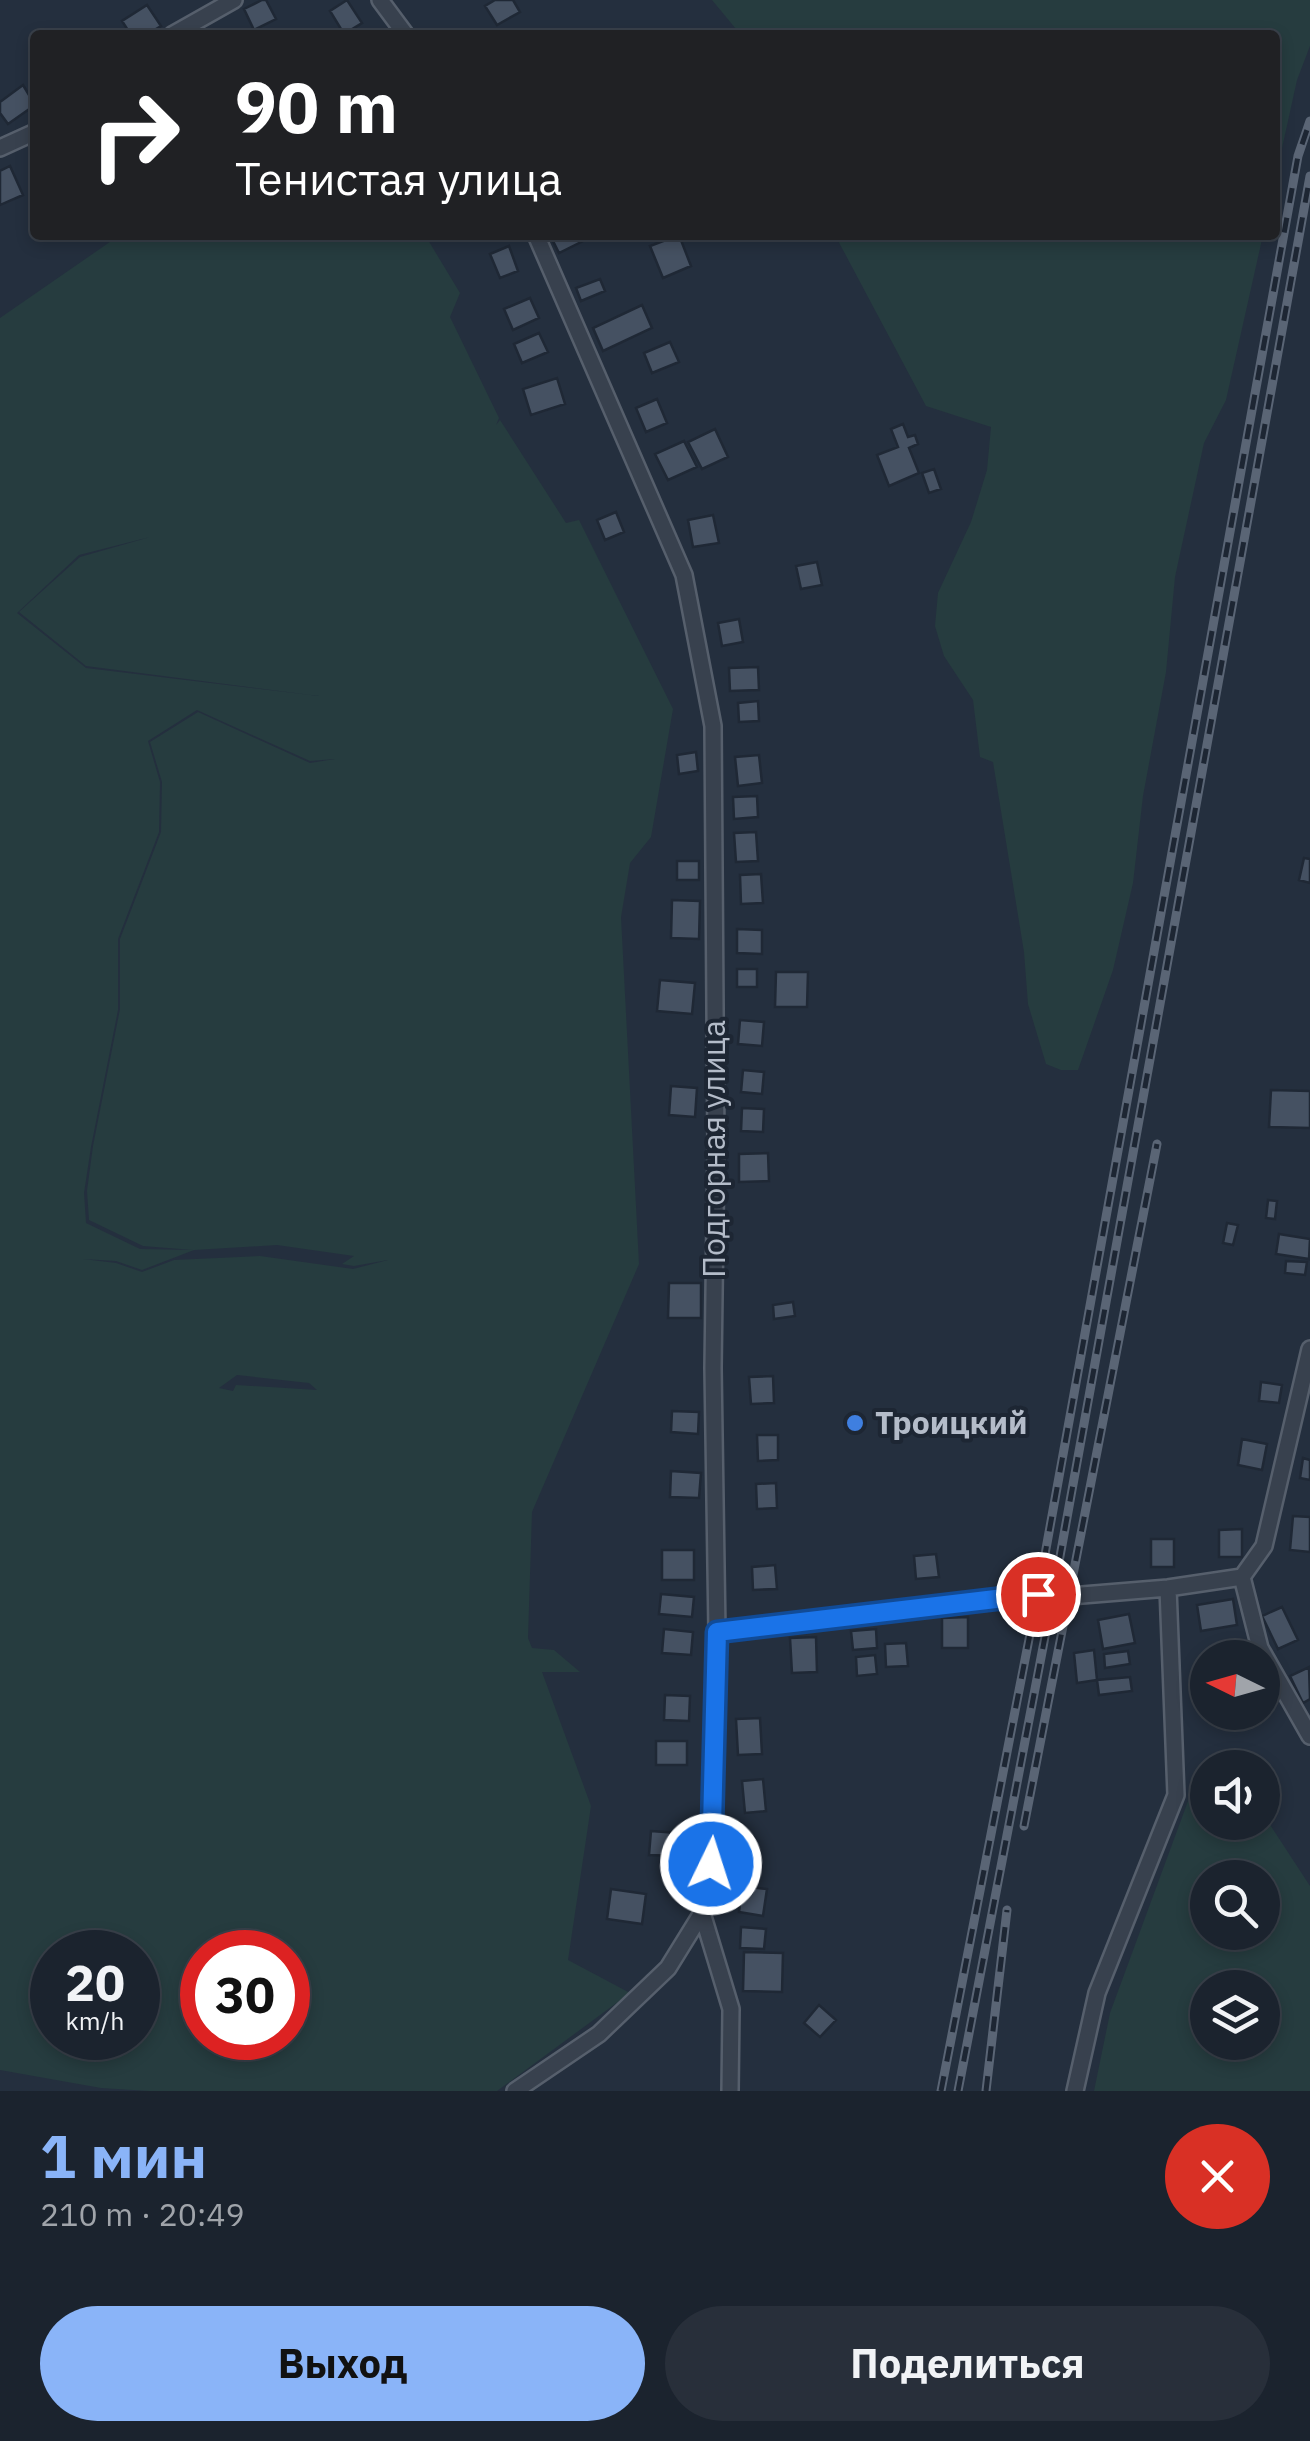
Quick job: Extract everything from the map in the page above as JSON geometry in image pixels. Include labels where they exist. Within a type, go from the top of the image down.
[{"type":"street","points":[[181,30],[234,0]]},
{"type":"street","points":[[380,0],[402,30]]},
{"type":"street","points":[[0,148],[30,134]]},
{"type":"street","name":"Подгорная улица","points":[[538,240],[684,575],[713,726],[717,1632],[714,1834],[702,1913],[731,2009],[730,2091]]},
{"type":"street","points":[[717,1632],[1015,1595],[1070,1596],[1242,1577],[1264,1546],[1310,1348]]},
{"type":"street","points":[[1010,1576],[1015,1595]]},
{"type":"street","points":[[1242,1577],[1260,1648],[1310,1736]]},
{"type":"street","points":[[1075,2091],[1097,1993],[1176,1796],[1168,1588]]},
{"type":"street","points":[[515,2091],[613,2021],[668,1968],[702,1913]]},
{"type":"green space","points":[[712,0],[1310,0],[1310,46],[1297,80],[1280,157],[1280,30],[737,30]]},
{"type":"green space","points":[[113,240],[428,240],[460,293],[450,317],[499,418],[496,425],[500,420],[566,523],[579,520],[673,709],[651,837],[630,863],[621,917],[639,1264],[532,1512],[528,1638],[532,1648],[554,1650],[580,1672],[542,1672],[591,1806],[568,1960],[630,1993],[497,2091],[101,2088],[0,2070],[0,318]],"holes":[[[150,537],[80,557],[19,612],[86,666],[319,696],[86,668],[17,613],[79,555]],[[197,710],[310,761],[335,759],[310,763],[198,712],[150,742],[162,782],[161,832],[120,939],[120,1009],[87,1191],[89,1220],[143,1246],[193,1250],[140,1249],[86,1223],[84,1193],[118,1010],[118,939],[159,832],[160,782],[148,741]],[[277,1245],[354,1256],[342,1264],[354,1266],[388,1260],[353,1269],[260,1256],[174,1260],[142,1272],[116,1263],[83,1259],[116,1261],[142,1270],[194,1250]],[[237,1375],[309,1383],[317,1390],[236,1385],[233,1391],[219,1388]]]},
{"type":"green space","points":[[838,240],[1262,240],[1226,400],[1204,443],[1175,577],[1166,672],[1143,796],[1133,883],[1113,970],[1078,1070],[1061,1070],[1046,1064],[1028,1004],[1024,952],[993,762],[980,757],[973,700],[944,656],[935,626],[938,593],[971,522],[987,470],[991,427],[926,406]]},
{"type":"green space","points":[[1190,1796],[1190,1840],[1280,1840],[1310,1886],[1310,2091],[1094,2091],[1110,2013]]},
{"type":"building","points":[[266,0],[276,19],[254,30],[244,9]]},
{"type":"building","points":[[347,0],[362,23],[342,30],[330,11]]},
{"type":"building","points":[[495,0],[513,0],[520,12],[497,25],[485,6]]},
{"type":"building","points":[[147,5],[161,26],[154,30],[128,30],[122,21]]},
{"type":"building","points":[[23,85],[30,97],[30,109],[8,124],[0,113],[0,102]]},
{"type":"building","points":[[10,166],[23,195],[0,205],[0,171]]},
{"type":"building","points":[[552,240],[582,240],[583,241],[559,253]]},
{"type":"building","points":[[681,240],[691,266],[663,278],[650,246]]},
{"type":"building","points":[[509,246],[518,271],[500,278],[490,254]]},
{"type":"building","points":[[600,279],[605,291],[581,301],[576,288]]},
{"type":"building","points":[[530,298],[539,318],[513,330],[504,309]]},
{"type":"building","points":[[642,305],[652,328],[603,351],[593,328]]},
{"type":"building","points":[[539,333],[548,352],[522,363],[514,344]]},
{"type":"building","points":[[670,342],[679,362],[652,373],[644,353]]},
{"type":"building","points":[[557,378],[565,404],[531,415],[523,389]]},
{"type":"building","points":[[657,399],[667,423],[646,432],[636,408]]},
{"type":"building","points":[[903,424],[908,437],[915,435],[918,444],[909,448],[919,473],[889,486],[877,455],[898,447],[891,429]]},
{"type":"building","points":[[715,429],[728,457],[702,469],[688,442]]},
{"type":"building","points":[[684,441],[697,467],[668,480],[655,454]]},
{"type":"building","points":[[934,469],[941,489],[929,493],[922,473]]},
{"type":"building","points":[[616,512],[624,532],[605,540],[597,520]]},
{"type":"building","points":[[713,515],[719,543],[693,547],[688,520]]},
{"type":"building","points":[[817,562],[822,585],[801,589],[796,566]]},
{"type":"building","points":[[739,619],[743,642],[722,646],[718,623]]},
{"type":"building","points":[[758,667],[759,690],[730,691],[729,668]]},
{"type":"building","points":[[758,701],[759,721],[739,722],[738,703]]},
{"type":"building","points":[[696,752],[698,771],[679,774],[677,755]]},
{"type":"building","points":[[759,755],[762,783],[738,786],[735,757]]},
{"type":"building","points":[[757,796],[758,817],[734,819],[733,797]]},
{"type":"building","points":[[756,832],[758,861],[736,862],[734,833]]},
{"type":"building","points":[[1304,858],[1310,859],[1310,883],[1299,880]]},
{"type":"building","points":[[677,861],[699,861],[699,880],[677,880]]},
{"type":"building","points":[[761,874],[763,903],[741,904],[740,875]]},
{"type":"building","points":[[672,900],[700,901],[699,939],[671,938]]},
{"type":"building","points":[[737,929],[762,930],[762,954],[737,953]]},
{"type":"building","points":[[737,969],[757,969],[757,987],[737,987]]},
{"type":"building","points":[[776,972],[808,972],[807,1007],[775,1007]]},
{"type":"building","points":[[660,980],[695,983],[692,1014],[657,1011]]},
{"type":"building","points":[[740,1020],[764,1022],[762,1046],[738,1044]]},
{"type":"building","points":[[743,1070],[764,1072],[762,1094],[741,1092]]},
{"type":"building","points":[[671,1086],[697,1088],[695,1117],[669,1115]]},
{"type":"building","points":[[1271,1090],[1310,1091],[1310,1128],[1269,1127]]},
{"type":"building","points":[[742,1108],[764,1109],[763,1132],[741,1131]]},
{"type":"building","points":[[768,1153],[769,1181],[739,1182],[739,1154]]},
{"type":"building","points":[[1268,1200],[1277,1201],[1275,1219],[1266,1218]]},
{"type":"building","points":[[1227,1223],[1238,1225],[1233,1245],[1223,1243]]},
{"type":"building","points":[[1279,1234],[1310,1239],[1309,1259],[1276,1254]]},
{"type":"building","points":[[1286,1261],[1307,1262],[1305,1275],[1285,1273]]},
{"type":"building","points":[[669,1283],[701,1283],[701,1318],[668,1318]]},
{"type":"building","points":[[793,1302],[795,1316],[774,1319],[773,1305]]},
{"type":"building","points":[[773,1376],[774,1403],[751,1404],[749,1377]]},
{"type":"building","points":[[1261,1382],[1282,1385],[1279,1403],[1259,1401]]},
{"type":"building","points":[[672,1411],[699,1412],[698,1434],[671,1432]]},
{"type":"building","points":[[757,1435],[778,1435],[778,1460],[758,1461]]},
{"type":"building","points":[[1242,1439],[1267,1444],[1262,1470],[1238,1465]]},
{"type":"building","points":[[1303,1458],[1310,1460],[1310,1480],[1300,1478]]},
{"type":"building","points":[[671,1471],[701,1473],[699,1498],[670,1497]]},
{"type":"building","points":[[776,1483],[777,1508],[757,1509],[756,1484]]},
{"type":"building","points":[[1293,1516],[1310,1517],[1310,1552],[1290,1550]]},
{"type":"building","points":[[1242,1529],[1242,1557],[1219,1557],[1219,1530]]},
{"type":"building","points":[[1151,1539],[1174,1539],[1174,1567],[1151,1567]]},
{"type":"building","points":[[662,1550],[694,1550],[694,1580],[662,1580]]},
{"type":"building","points":[[936,1554],[939,1577],[916,1579],[914,1556]]},
{"type":"building","points":[[775,1565],[777,1589],[753,1590],[752,1567]]},
{"type":"building","points":[[661,1594],[694,1597],[692,1617],[659,1614]]},
{"type":"building","points":[[1233,1599],[1237,1625],[1201,1631],[1197,1605]]},
{"type":"building","points":[[1282,1607],[1298,1640],[1280,1648],[1280,1640],[1274,1640],[1262,1616]]},
{"type":"building","points":[[1129,1614],[1135,1643],[1103,1649],[1098,1620]]},
{"type":"building","points":[[968,1617],[968,1648],[942,1648],[942,1618]]},
{"type":"building","points":[[664,1629],[693,1632],[691,1655],[662,1653]]},
{"type":"building","points":[[876,1629],[877,1648],[853,1650],[851,1631]]},
{"type":"building","points":[[816,1637],[817,1672],[792,1673],[790,1638]]},
{"type":"building","points":[[906,1643],[908,1666],[886,1667],[885,1644]]},
{"type":"building","points":[[1094,1650],[1097,1680],[1077,1683],[1074,1653]]},
{"type":"building","points":[[1128,1651],[1130,1664],[1105,1668],[1104,1654]]},
{"type":"building","points":[[875,1655],[877,1674],[857,1676],[856,1657]]},
{"type":"building","points":[[1309,1667],[1310,1699],[1303,1703],[1290,1676]]},
{"type":"building","points":[[1130,1677],[1132,1691],[1099,1695],[1097,1680]]},
{"type":"building","points":[[665,1695],[690,1696],[689,1721],[664,1720]]},
{"type":"building","points":[[760,1718],[762,1754],[738,1755],[736,1719]]},
{"type":"building","points":[[656,1741],[687,1741],[687,1765],[656,1765]]},
{"type":"building","points":[[763,1779],[766,1811],[745,1813],[742,1781]]},
{"type":"building","points":[[651,1831],[678,1833],[677,1856],[649,1855]]},
{"type":"building","points":[[742,1886],[767,1889],[763,1916],[739,1912]]},
{"type":"building","points":[[611,1889],[646,1894],[642,1924],[607,1919]]},
{"type":"building","points":[[741,1927],[766,1929],[764,1949],[740,1948]]},
{"type":"building","points":[[744,1952],[783,1953],[782,1992],[743,1991]]},
{"type":"building","points":[[819,2005],[836,2020],[820,2037],[804,2023]]},
{"type":"railway","points":[[941,2091],[1038,1593],[1298,156],[1310,121]]},
{"type":"railway","points":[[958,2091],[1053,1595],[1310,176]]},
{"type":"railway","points":[[1024,1826],[1157,1144]]},
{"type":"railway","points":[[986,2091],[1007,1910]]},
{"type":"place","name":"Троицкий","points":[[855,1423]]},
{"type":"route","points":[[711,1864],[717,1632],[1038,1594]]}]
